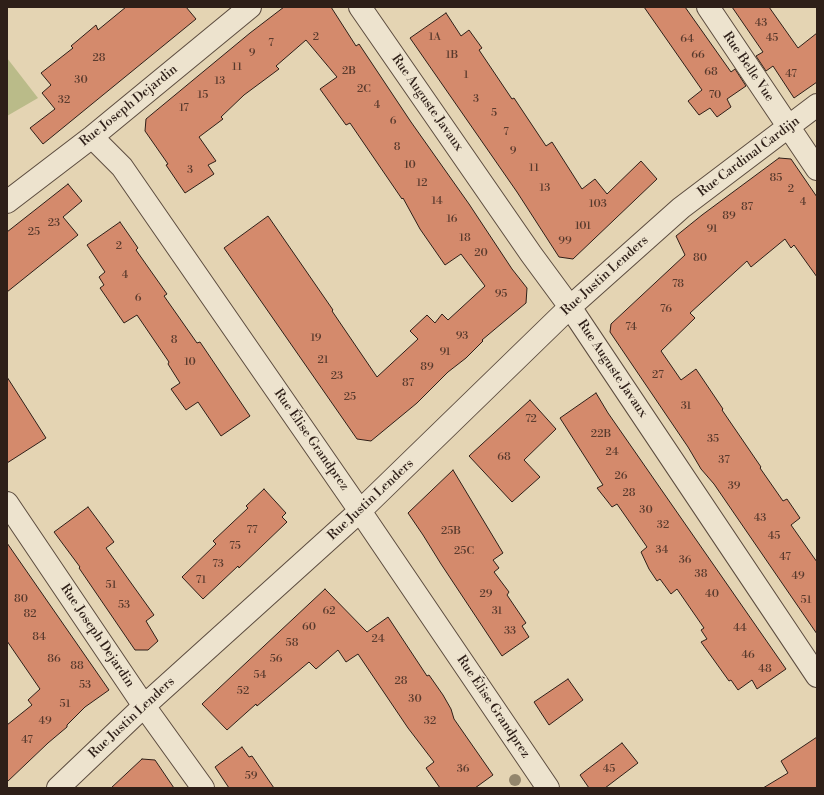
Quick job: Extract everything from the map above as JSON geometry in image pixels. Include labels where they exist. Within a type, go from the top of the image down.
[{"type":"street","name":"Rue Joseph Dejardin","points":[[7,202],[92,137],[250,7]]},
{"type":"street","name":"Rue Auguste Javaux","points":[[360,7],[531,254],[570,307],[817,676]]},
{"type":"street","name":"Rue Belle Vue","points":[[708,7],[817,169]]},
{"type":"street","name":"Rue Cardinal Cardijn","points":[[680,208],[817,105]]},
{"type":"street","name":"Rue Élise Grandprez","points":[[92,137],[122,167],[360,511],[548,788]]},
{"type":"street","name":"Rue Justin Lenders","points":[[58,788],[144,706],[360,511],[570,307],[680,208]]},
{"type":"street","name":"Rue Joseph Dejardin","points":[[7,503],[144,706],[203,788]]},
{"type":"green space","points":[[7,58],[38,98],[7,116]]},
{"type":"building","points":[[126,7],[186,7],[196,19],[43,144],[30,128],[55,109],[42,93],[51,85],[41,73],[73,48],[71,46],[96,25],[98,30]]},
{"type":"building","points":[[284,7],[331,7],[356,46],[359,44],[512,269],[527,288],[526,303],[482,340],[483,341],[466,358],[448,372],[417,403],[371,441],[357,439],[224,248],[268,216],[377,377],[418,339],[410,331],[427,315],[435,323],[442,314],[448,320],[485,286],[461,254],[445,265],[420,229],[403,198],[402,199],[350,123],[346,125],[320,89],[337,77],[306,40],[276,66],[279,69],[244,95],[221,117],[223,119],[199,137],[216,161],[208,165],[214,174],[185,193],[166,165],[168,164],[145,131],[146,119],[250,33]]},
{"type":"building","points":[[644,7],[685,7],[731,72],[735,69],[746,86],[727,99],[731,107],[717,117],[710,108],[699,115],[688,101],[702,90]]},
{"type":"building","points":[[732,7],[769,7],[798,48],[817,33],[817,82],[794,98],[773,66],[766,71],[756,56],[763,52]]},
{"type":"building","points":[[446,13],[461,36],[469,30],[482,48],[479,50],[512,99],[514,98],[546,146],[552,142],[582,189],[595,179],[607,194],[641,161],[657,179],[573,259],[559,257],[517,192],[410,38]]},
{"type":"building","points":[[779,158],[791,159],[817,197],[817,277],[794,245],[791,248],[785,239],[751,267],[747,261],[690,313],[695,318],[661,351],[681,380],[696,369],[783,501],[787,499],[800,518],[791,525],[817,562],[817,634],[714,484],[701,469],[688,447],[610,332],[611,324],[685,255],[676,236]]},
{"type":"building","points":[[68,184],[82,201],[63,217],[78,235],[7,292],[7,232]]},
{"type":"building","points":[[120,222],[138,248],[136,250],[167,294],[164,296],[197,343],[200,342],[250,416],[221,436],[198,402],[186,410],[171,389],[180,383],[168,364],[169,362],[137,315],[124,323],[100,288],[104,285],[99,277],[105,272],[87,245]]},
{"type":"building","points":[[7,377],[46,438],[7,463]]},
{"type":"building","points":[[596,393],[608,413],[786,669],[757,689],[752,680],[738,690],[731,680],[729,681],[701,642],[707,639],[701,630],[704,628],[677,589],[671,594],[660,579],[657,581],[649,569],[641,552],[647,547],[617,504],[612,507],[597,488],[603,485],[560,418]]},
{"type":"building","points":[[530,400],[556,429],[524,460],[540,477],[512,502],[469,456]]},
{"type":"building","points":[[453,470],[503,553],[493,560],[499,568],[494,572],[509,592],[507,595],[526,623],[522,626],[529,637],[502,656],[408,513]]},
{"type":"building","points":[[264,489],[286,513],[282,517],[287,522],[239,568],[238,566],[203,599],[182,577],[216,544],[213,541],[248,508],[246,506]]},
{"type":"building","points":[[88,507],[114,542],[106,548],[154,615],[146,621],[158,641],[148,650],[135,650],[79,568],[80,567],[54,532]]},
{"type":"building","points":[[7,543],[109,690],[85,707],[67,725],[67,727],[7,782],[7,725],[32,705],[28,700],[40,689],[7,641]]},
{"type":"building","points":[[325,589],[367,632],[388,617],[427,676],[429,675],[443,695],[451,709],[454,719],[493,775],[475,788],[440,788],[426,768],[434,762],[408,728],[358,654],[346,662],[338,650],[316,669],[309,662],[257,706],[256,704],[227,730],[202,704]]},
{"type":"building","points":[[568,679],[583,700],[549,725],[534,702]]},
{"type":"building","points":[[817,737],[817,788],[763,788],[788,773],[781,761]]},
{"type":"building","points":[[622,743],[638,763],[605,788],[589,788],[580,775]]},
{"type":"building","points":[[242,747],[249,757],[252,756],[274,788],[229,788],[215,767]]},
{"type":"building","points":[[142,759],[155,760],[174,788],[111,788]]}]
